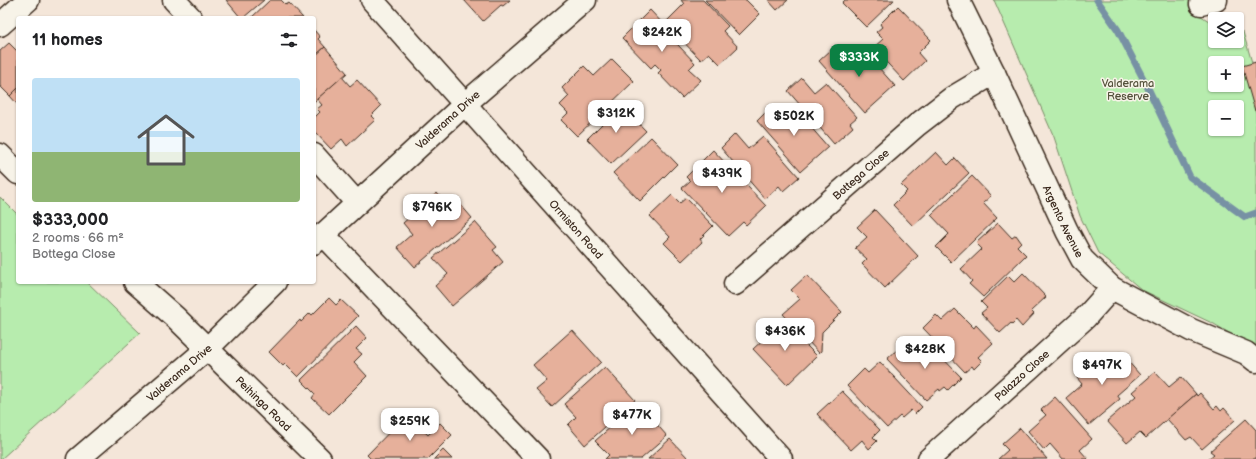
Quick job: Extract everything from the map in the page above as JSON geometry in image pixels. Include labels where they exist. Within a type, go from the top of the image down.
[{"type":"street","points":[[0,25],[28,0]]},
{"type":"street","points":[[174,0],[189,16]]},
{"type":"street","name":"Ormiston Road","points":[[372,0],[781,459]]},
{"type":"street","name":"Valderama Drive","points":[[318,239],[465,104],[585,0]]},
{"type":"street","name":"Argento Avenue","points":[[958,0],[994,73],[1067,231],[1082,259],[1112,288],[1191,330],[1246,354],[1256,361]]},
{"type":"street","name":"Bottega Close","points":[[735,284],[917,125],[952,98],[994,73]]},
{"type":"street","points":[[0,155],[16,171]]},
{"type":"street","points":[[316,157],[357,203]]},
{"type":"street","points":[[318,239],[538,459]]},
{"type":"street","name":"Peihinga Road","points":[[137,284],[208,348],[320,459]]},
{"type":"street","name":"Valderama Drive","points":[[78,459],[208,348],[273,284]]},
{"type":"street","name":"Palazzo Close","points":[[929,459],[1086,317],[1112,288]]},
{"type":"green space","name":"Valderama Reserve","points":[[994,0],[1191,0],[1192,10],[1208,20],[1208,48],[1244,48],[1244,35],[1256,76],[1256,349],[1214,324],[1142,290],[1098,253],[1080,216],[1054,137]]},
{"type":"green space","points":[[0,197],[16,213],[16,284],[89,284],[140,333],[0,459]]},
{"type":"building","points":[[226,0],[264,0],[245,16],[239,16]]},
{"type":"building","points":[[270,0],[281,0],[286,5],[289,3],[301,16],[253,16]]},
{"type":"building","points":[[464,0],[510,0],[503,6],[501,5],[483,21]]},
{"type":"building","points":[[681,0],[703,0],[728,26],[723,31],[738,47],[720,64],[709,53],[701,60],[665,23],[684,4]]},
{"type":"building","points":[[705,0],[746,0],[760,14],[739,35]]},
{"type":"building","points":[[768,0],[788,0],[777,10]]},
{"type":"building","points":[[845,0],[894,0],[866,27],[842,3]]},
{"type":"building","points":[[898,6],[931,40],[918,53],[925,61],[904,81],[873,48],[883,39],[876,32],[882,27],[880,24]]},
{"type":"building","points":[[650,10],[666,27],[663,29],[695,63],[689,69],[701,80],[682,98],[658,73],[661,70],[655,64],[651,68],[622,38]]},
{"type":"building","points":[[316,32],[320,37],[318,39],[325,47],[316,55]]},
{"type":"building","points":[[9,43],[16,50],[16,90],[10,96],[0,86],[0,51]]},
{"type":"building","points":[[325,47],[347,73],[316,100],[316,55]]},
{"type":"building","points":[[832,49],[845,65],[863,50],[895,86],[865,113],[819,61]]},
{"type":"building","points":[[612,59],[634,81],[577,136],[561,120],[568,113],[560,105],[569,96],[562,88],[584,66],[594,76]]},
{"type":"building","points":[[1256,62],[1256,111],[1244,73],[1244,65]]},
{"type":"building","points":[[342,77],[350,86],[357,80],[381,106],[371,116],[375,120],[347,146],[342,139],[331,149],[316,133],[316,116],[320,112],[317,109],[322,105],[317,99]]},
{"type":"building","points":[[802,78],[814,92],[826,82],[857,117],[850,123],[853,127],[834,144],[788,91]]},
{"type":"building","points":[[16,90],[16,103],[10,96]]},
{"type":"building","points":[[619,103],[646,131],[611,164],[587,139],[604,122],[602,120]]},
{"type":"building","points":[[770,108],[781,121],[793,110],[802,120],[803,118],[828,147],[801,171],[757,121]]},
{"type":"building","points":[[735,134],[748,149],[763,136],[799,177],[783,191],[779,186],[765,199],[721,148]]},
{"type":"building","points":[[651,137],[677,164],[640,201],[613,173]]},
{"type":"building","points":[[713,150],[766,206],[746,225],[743,222],[728,236],[682,188],[690,181],[686,177]]},
{"type":"building","points":[[936,152],[948,165],[955,158],[969,173],[913,226],[893,205],[907,191],[901,185]]},
{"type":"building","points":[[972,176],[991,196],[983,203],[997,218],[951,262],[936,247],[949,234],[931,215]]},
{"type":"building","points":[[437,193],[446,204],[454,197],[472,218],[415,267],[397,247],[412,234],[403,223]]},
{"type":"building","points":[[672,195],[680,203],[686,198],[713,226],[700,239],[702,242],[682,261],[664,243],[670,237],[650,216]]},
{"type":"building","points":[[875,210],[918,256],[885,288],[862,264],[867,259],[855,248],[867,237],[857,227]]},
{"type":"building","points":[[475,222],[497,247],[493,250],[503,262],[452,306],[435,286],[448,274],[433,258]]},
{"type":"building","points":[[998,223],[1012,238],[1016,235],[1021,242],[1017,246],[1026,255],[983,297],[969,284],[972,281],[961,269],[982,249],[976,243]]},
{"type":"building","points":[[1023,273],[1046,297],[1031,311],[1034,314],[1022,327],[1016,320],[1000,333],[981,313],[987,308],[981,302],[1008,276],[1014,282]]},
{"type":"building","points":[[807,275],[842,312],[822,332],[821,351],[819,353],[783,314],[800,299],[791,290]]},
{"type":"building","points":[[329,298],[336,305],[341,300],[358,316],[298,377],[285,364],[283,366],[269,352],[300,320],[301,322],[310,313],[312,315]]},
{"type":"building","points":[[955,309],[974,328],[976,325],[993,343],[978,357],[982,361],[974,369],[972,366],[965,372],[923,328],[936,315],[942,321]]},
{"type":"building","points":[[781,320],[817,356],[787,385],[753,349]]},
{"type":"building","points":[[356,326],[367,338],[356,349],[362,354],[354,362],[367,376],[329,414],[312,398],[315,394],[301,380]]},
{"type":"building","points":[[572,330],[601,362],[552,407],[536,390],[547,381],[533,365]]},
{"type":"building","points":[[925,340],[961,377],[948,390],[945,387],[940,391],[939,389],[926,400],[887,359],[898,349],[906,358]]},
{"type":"building","points":[[1120,352],[1140,375],[1117,395],[1120,399],[1089,425],[1066,398],[1082,384],[1077,378],[1102,356],[1104,358],[1109,353],[1113,357]]},
{"type":"building","points":[[880,362],[922,407],[915,414],[911,410],[902,418],[900,416],[887,428],[847,386],[864,369],[868,373]]},
{"type":"building","points":[[605,367],[635,400],[585,445],[568,425],[576,417],[564,404]]},
{"type":"building","points":[[1155,372],[1169,387],[1181,377],[1196,394],[1146,438],[1140,432],[1127,443],[1107,421],[1136,396],[1132,392]]},
{"type":"building","points":[[842,391],[880,430],[873,437],[877,441],[869,449],[862,440],[851,450],[817,414]]},
{"type":"building","points":[[1200,393],[1214,409],[1217,406],[1221,411],[1224,408],[1235,420],[1202,449],[1191,437],[1186,440],[1167,419],[1196,394],[1197,396]]},
{"type":"building","points":[[1055,397],[1092,439],[1080,450],[1088,459],[1063,459],[1050,444],[1044,450],[1028,431],[1046,415],[1041,410]]},
{"type":"building","points":[[638,403],[667,436],[641,459],[605,459],[609,455],[595,441]]},
{"type":"building","points":[[407,414],[428,435],[440,423],[452,435],[428,459],[371,459],[367,455]]},
{"type":"building","points":[[1246,419],[1256,430],[1256,459],[1208,459],[1214,454],[1210,451]]},
{"type":"building","points":[[1020,428],[1047,459],[998,459],[1008,450],[1002,444]]},
{"type":"building","points":[[670,439],[689,459],[648,459]]},
{"type":"building","points":[[443,450],[452,459],[434,459]]},
{"type":"waterway","points":[[1097,0],[1118,30],[1147,86],[1190,177],[1245,217],[1256,213]]}]
